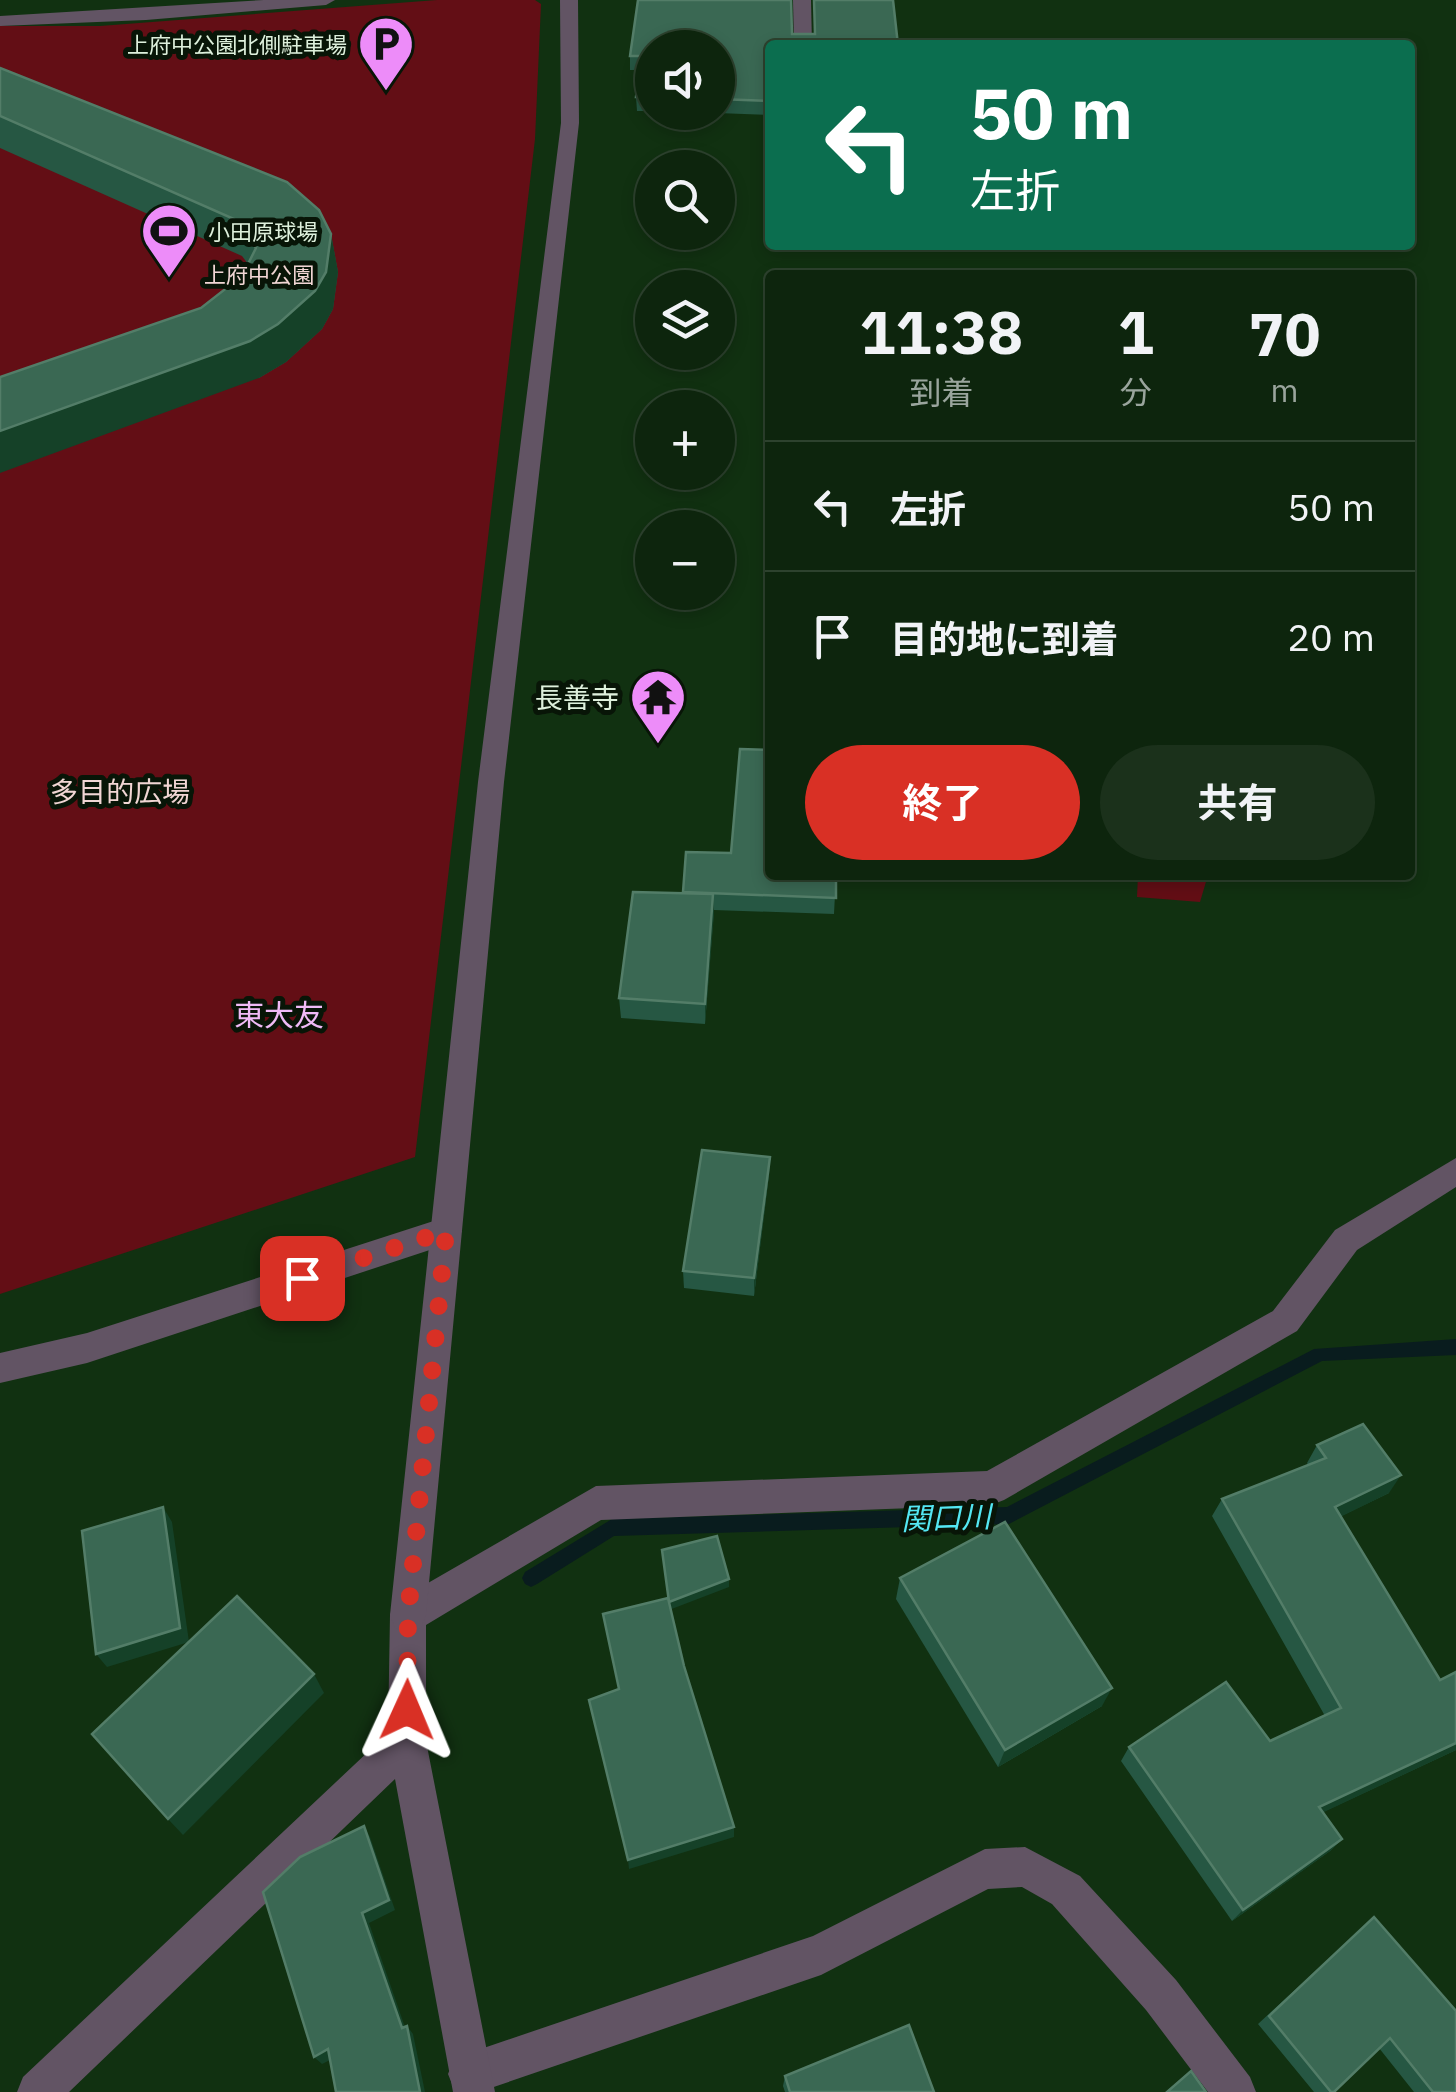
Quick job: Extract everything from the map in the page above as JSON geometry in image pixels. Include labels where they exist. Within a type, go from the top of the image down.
[{"type":"street","points":[[0,20],[146,15],[326,0]]},
{"type":"street","points":[[569,0],[570,123],[490,782],[408,1615],[407,1741],[472,2083],[821,1954],[984,1868],[1025,1867],[1066,1890],[1161,1995],[1235,2092]]},
{"type":"street","points":[[802,0],[803,40]]},
{"type":"street","points":[[408,1615],[596,1503],[991,1488],[1284,1322],[1346,1240],[1456,1171]]},
{"type":"street","points":[[0,1368],[87,1348],[446,1231]]},
{"type":"street","points":[[38,2092],[407,1741]]},
{"type":"green space","name":"上府中公園","points":[[437,0],[535,0],[541,4],[535,139],[415,1157],[0,1294],[0,26],[100,26]]},
{"type":"green space","points":[[1138,880],[1207,880],[1200,902],[1137,897]]},
{"type":"building","points":[[638,0],[791,0],[792,34],[815,34],[814,0],[893,0],[897,40],[765,40],[765,101],[735,100],[735,30],[635,30],[635,56],[630,56]]},
{"type":"building","points":[[0,68],[287,182],[319,210],[331,234],[326,272],[315,291],[278,324],[250,341],[0,431],[0,377],[201,308],[242,276],[256,248],[234,219],[0,116]]},
{"type":"building","points":[[740,749],[765,750],[765,880],[836,880],[836,898],[683,892],[686,852],[731,853]]},
{"type":"building","points":[[633,892],[713,894],[705,1004],[619,998]]},
{"type":"building","points":[[702,1150],[770,1157],[754,1278],[683,1271]]},
{"type":"building","points":[[1363,1424],[1401,1475],[1335,1507],[1440,1680],[1456,1672],[1456,1743],[1319,1807],[1342,1839],[1243,1910],[1129,1747],[1226,1682],[1270,1741],[1341,1708],[1222,1499],[1326,1458],[1317,1445]]},
{"type":"building","points":[[163,1507],[180,1628],[96,1654],[82,1531]]},
{"type":"building","points":[[1005,1522],[1112,1688],[1005,1750],[900,1578]]},
{"type":"building","points":[[717,1536],[729,1579],[669,1602],[662,1550]]},
{"type":"building","points":[[237,1596],[314,1674],[168,1819],[92,1734]]},
{"type":"building","points":[[668,1598],[684,1666],[734,1827],[628,1860],[589,1700],[619,1689],[603,1614]]},
{"type":"building","points":[[364,1826],[389,1900],[362,1913],[402,2028],[407,2026],[420,2092],[336,2092],[328,2049],[314,2057],[263,1892],[300,1857]]},
{"type":"building","points":[[1374,1917],[1456,2011],[1456,2092],[1433,2092],[1390,2038],[1331,2092],[1269,2016]]},
{"type":"building","points":[[909,2025],[934,2092],[790,2092],[785,2076]]},
{"type":"building","points":[[1191,2071],[1206,2092],[1167,2092]]},
{"type":"waterway","name":"関口川","points":[[531,1578],[612,1528],[1009,1515],[1320,1354],[1456,1347]]},
{"type":"place","name":"上府中公園北側駐車場","points":[[386,93]]},
{"type":"place","name":"小田原球場","points":[[169,280]]},
{"type":"place","name":"長善寺","points":[[658,746]]},
{"type":"district","name":"東大友","points":[[279,1014]]},
{"type":"route","points":[[302,1278],[446,1231],[408,1615],[407,1710]]},
{"type":"park label","name":"多目的広場","points":[[120,791]]}]
